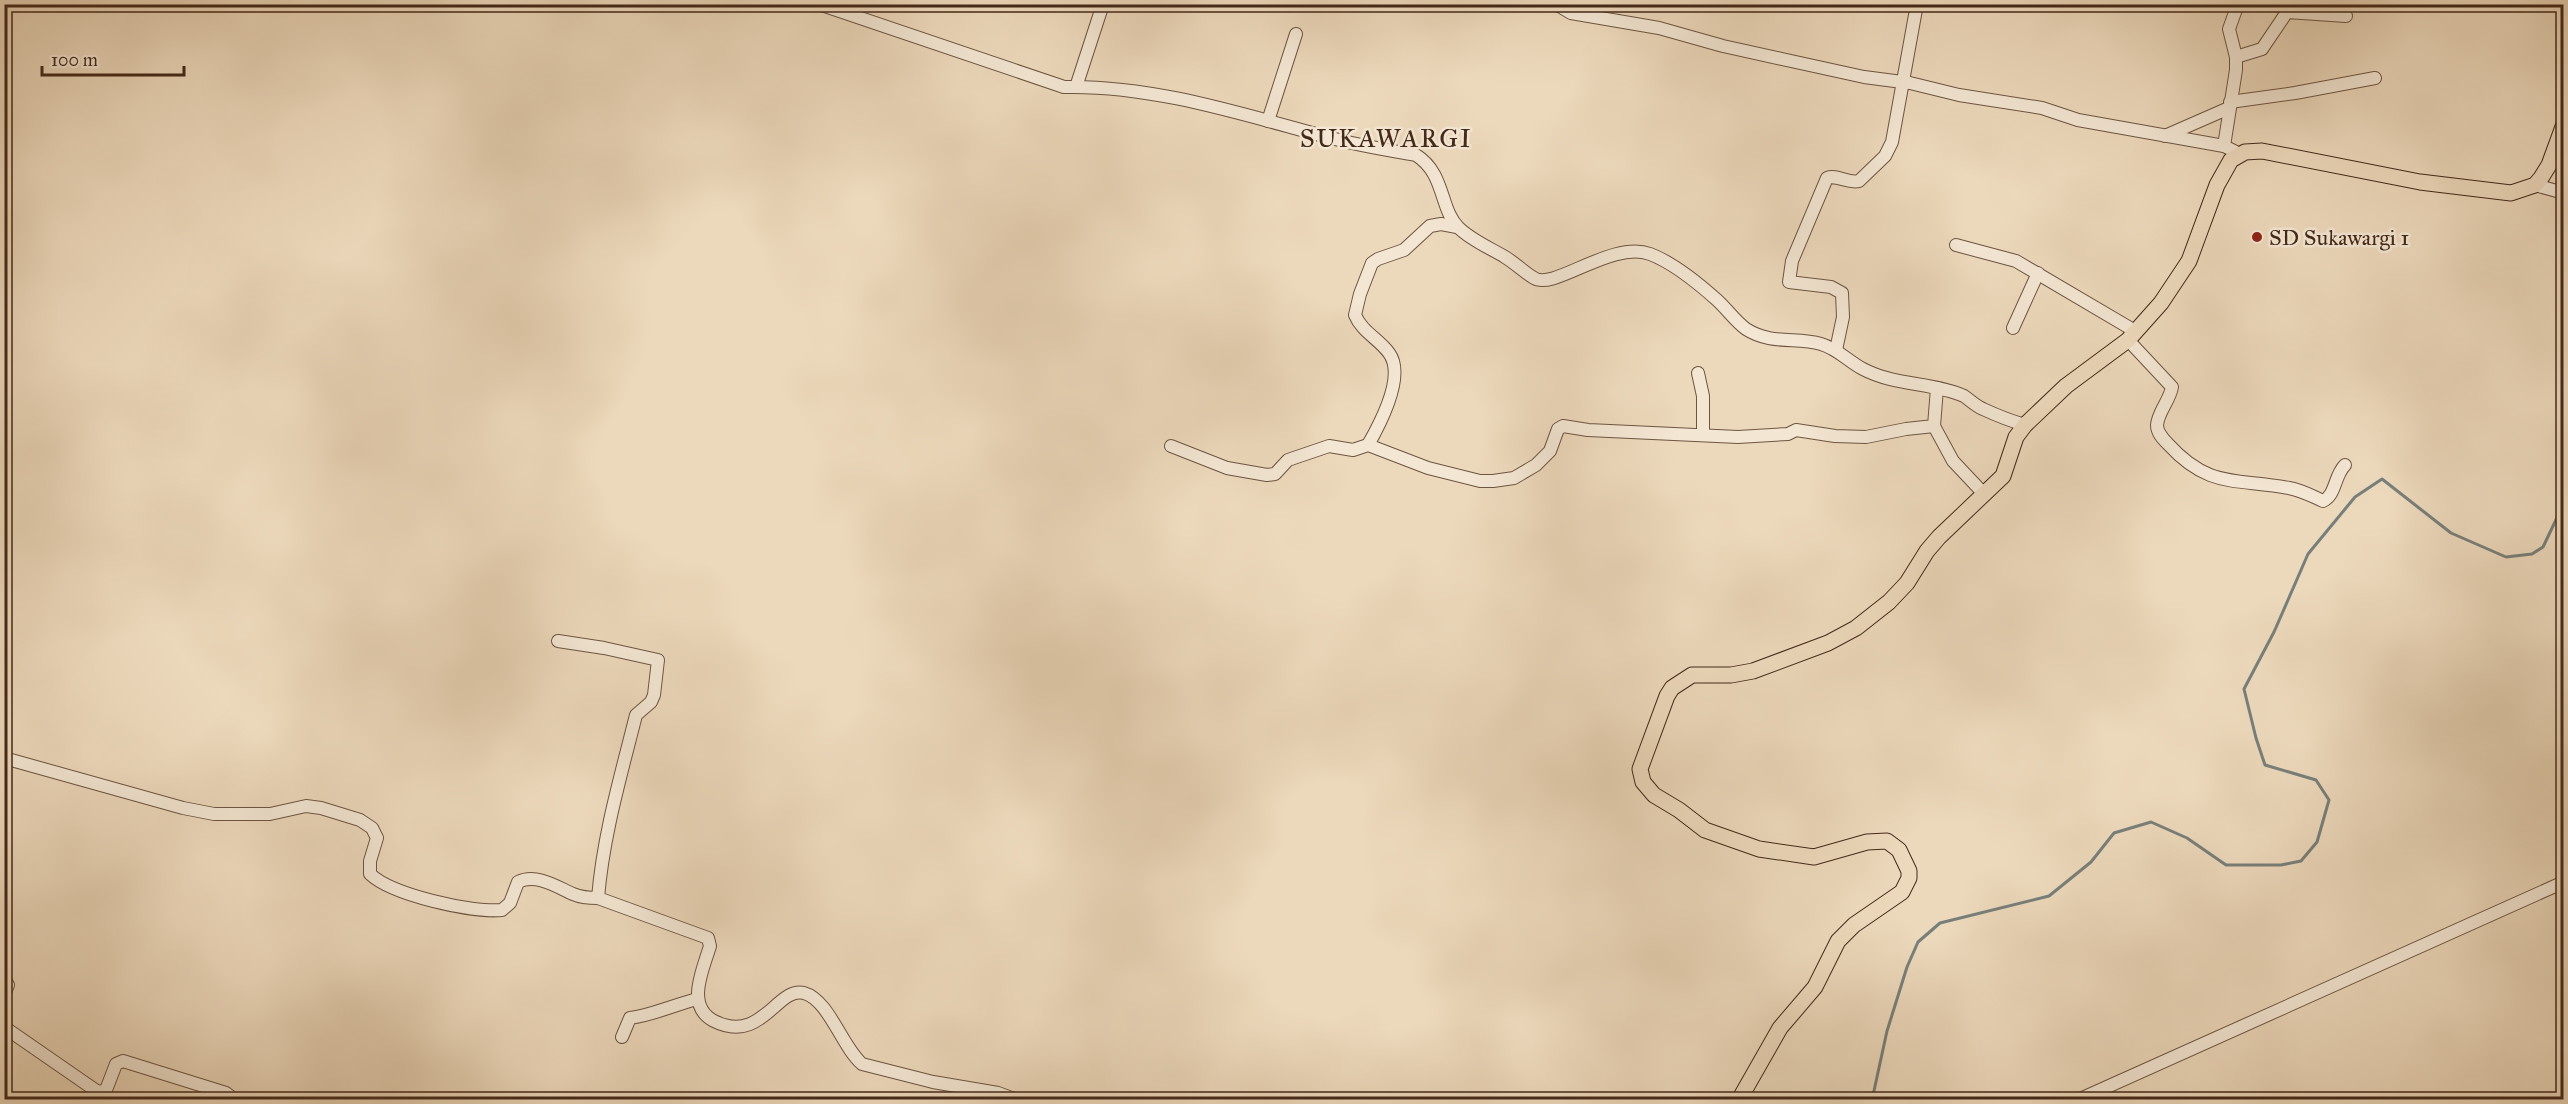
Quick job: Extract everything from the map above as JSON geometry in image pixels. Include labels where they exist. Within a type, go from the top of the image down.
[{"type":"main road","points":[[1739,1100],[1780,1028],[1815,987],[1838,941],[1854,925],[1902,892],[1909,878],[1909,871],[1899,850],[1887,841],[1867,842],[1814,857],[1759,849],[1705,831],[1647,788],[1641,776],[1645,752],[1672,688],[1692,675],[1731,675],[1753,671],[1828,643],[1856,628],[1889,602],[1907,583],[1933,544],[2003,476],[2016,437],[2025,425],[2066,386],[2132,335],[2161,303],[2181,274],[2198,239],[2222,173],[2231,160],[2240,154],[2262,151],[2420,182],[2511,193],[2535,185],[2549,165],[2564,124]]},
{"type":"street","points":[[819,4],[1064,87],[1100,86],[1160,95],[1330,138],[1416,155],[1428,163],[1457,228]]},
{"type":"street","points":[[1076,87],[1103,4]]},
{"type":"street","points":[[1556,4],[1570,13],[1659,28],[1791,61],[1959,95],[2042,108],[2078,120],[2224,146],[2240,154]]},
{"type":"street","points":[[1836,350],[1843,316],[1842,293],[1831,287],[1789,282],[1792,261],[1827,178],[1832,176],[1856,182],[1890,149],[1917,4]]},
{"type":"street","points":[[2224,146],[2236,70],[2236,57],[2229,29],[2238,4]]},
{"type":"street","points":[[2236,57],[2262,49],[2287,12],[2338,12]]},
{"type":"street","points":[[1268,122],[1296,34]]},
{"type":"street","points":[[2164,136],[2229,105],[2375,78]]},
{"type":"street","points":[[2535,185],[2564,193]]},
{"type":"street","points":[[1368,445],[1383,418],[1394,372],[1394,361],[1389,353],[1359,324],[1355,315],[1368,270],[1378,259],[1404,250],[1431,226],[1441,224],[1457,228],[1508,259],[1536,280],[1545,282],[1594,260],[1627,252],[1649,254],[1680,270],[1717,300],[1747,329],[1764,337],[1819,344],[1836,350],[1863,369],[1903,384],[1937,388],[1964,397],[1981,408],[2025,425]]},
{"type":"street","points":[[1956,245],[2006,257],[2038,273],[2132,335],[2172,387],[2157,425],[2160,436],[2180,457],[2198,471],[2222,480],[2289,488],[2324,501],[2328,499],[2336,484],[2337,474],[2345,465]]},
{"type":"street","points":[[2013,328],[2038,273]]},
{"type":"street","points":[[1698,372],[1703,396],[1703,435]]},
{"type":"street","points":[[1937,388],[1934,426],[1953,460],[1985,495]]},
{"type":"street","points":[[1171,446],[1227,468],[1245,473],[1267,475],[1275,474],[1288,460],[1329,446],[1353,450],[1368,445],[1428,468],[1480,481],[1493,481],[1514,478],[1536,465],[1550,451],[1558,429],[1563,426],[1588,430],[1703,435],[1772,435],[1788,434],[1796,430],[1835,436],[1866,437],[1934,426]]},
{"type":"street","points":[[558,641],[658,660],[654,695],[651,702],[636,715],[633,725],[607,830],[598,898]]},
{"type":"street","points":[[4,758],[183,808],[214,814],[270,814],[306,806],[321,808],[360,820],[372,828],[377,838],[370,861],[370,874],[388,885],[445,904],[502,910],[510,903],[518,882],[530,878],[550,883],[576,896],[598,898],[708,938],[710,946],[697,999],[699,1007],[707,1017],[718,1022],[742,1025],[754,1023],[768,1015],[788,994],[799,992],[807,994],[819,1002],[862,1064],[933,1082],[998,1093],[1017,1100]]},
{"type":"street","points":[[2079,1100],[2564,882]]},
{"type":"street","points":[[4,978],[8,985],[4,994]]},
{"type":"street","points":[[622,1037],[630,1018],[649,1016],[673,1005],[697,999]]},
{"type":"street","points":[[4,1027],[98,1092],[106,1090],[116,1064],[123,1061],[226,1093],[230,1096],[229,1100]]},
{"type":"waterway","points":[[1872,1100],[1887,1031],[1907,967],[1918,942],[1940,923],[2049,896],[2091,862],[2114,833],[2151,822],[2187,838],[2226,865],[2281,865],[2301,861],[2317,842],[2329,800],[2316,780],[2265,765],[2244,689],[2274,632],[2308,554],[2355,497],[2382,479],[2451,533],[2506,557],[2532,554],[2543,547],[2564,503]]},
{"type":"place","name":"SD Sukawargi 1","points":[[2257,237]]},
{"type":"district","name":"SUKAWARGI","points":[[1386,138]]}]
